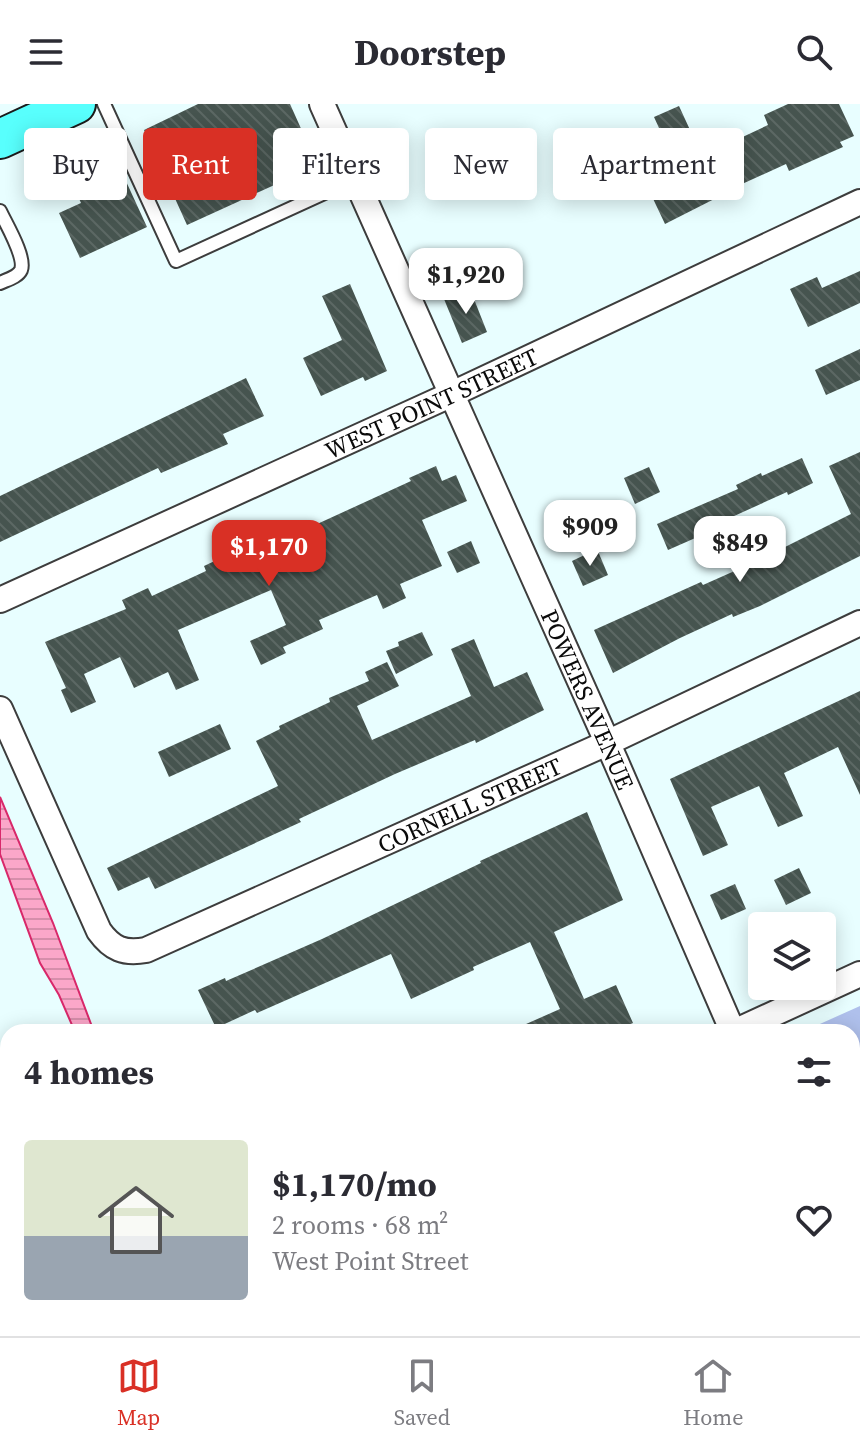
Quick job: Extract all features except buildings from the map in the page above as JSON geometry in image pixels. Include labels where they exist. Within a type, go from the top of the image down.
[{"type":"main road","points":[[0,139],[76,104]]},
{"type":"street","name":"POWERS AVENUE","points":[[322,104],[333,128]]},
{"type":"street","name":"POWERS AVENUE","points":[[364,200],[730,1024]]},
{"type":"street","name":"WEST POINT STREET","points":[[0,600],[450,395],[860,202]]},
{"type":"street","name":"CORNELL STREET","points":[[0,709],[99,931],[108,944],[120,951],[133,953],[146,950],[607,743],[860,623]]},
{"type":"street","points":[[751,1024],[860,974]]},
{"type":"lane","points":[[104,104],[176,261],[309,200]]},
{"type":"lane","points":[[0,211],[22,258],[22,270],[0,283]]},
{"type":"shaded area","points":[[0,797],[91,1024],[72,1024],[40,963],[0,854]]},
{"type":"shaded area","points":[[860,1006],[860,1024],[820,1024]]}]
